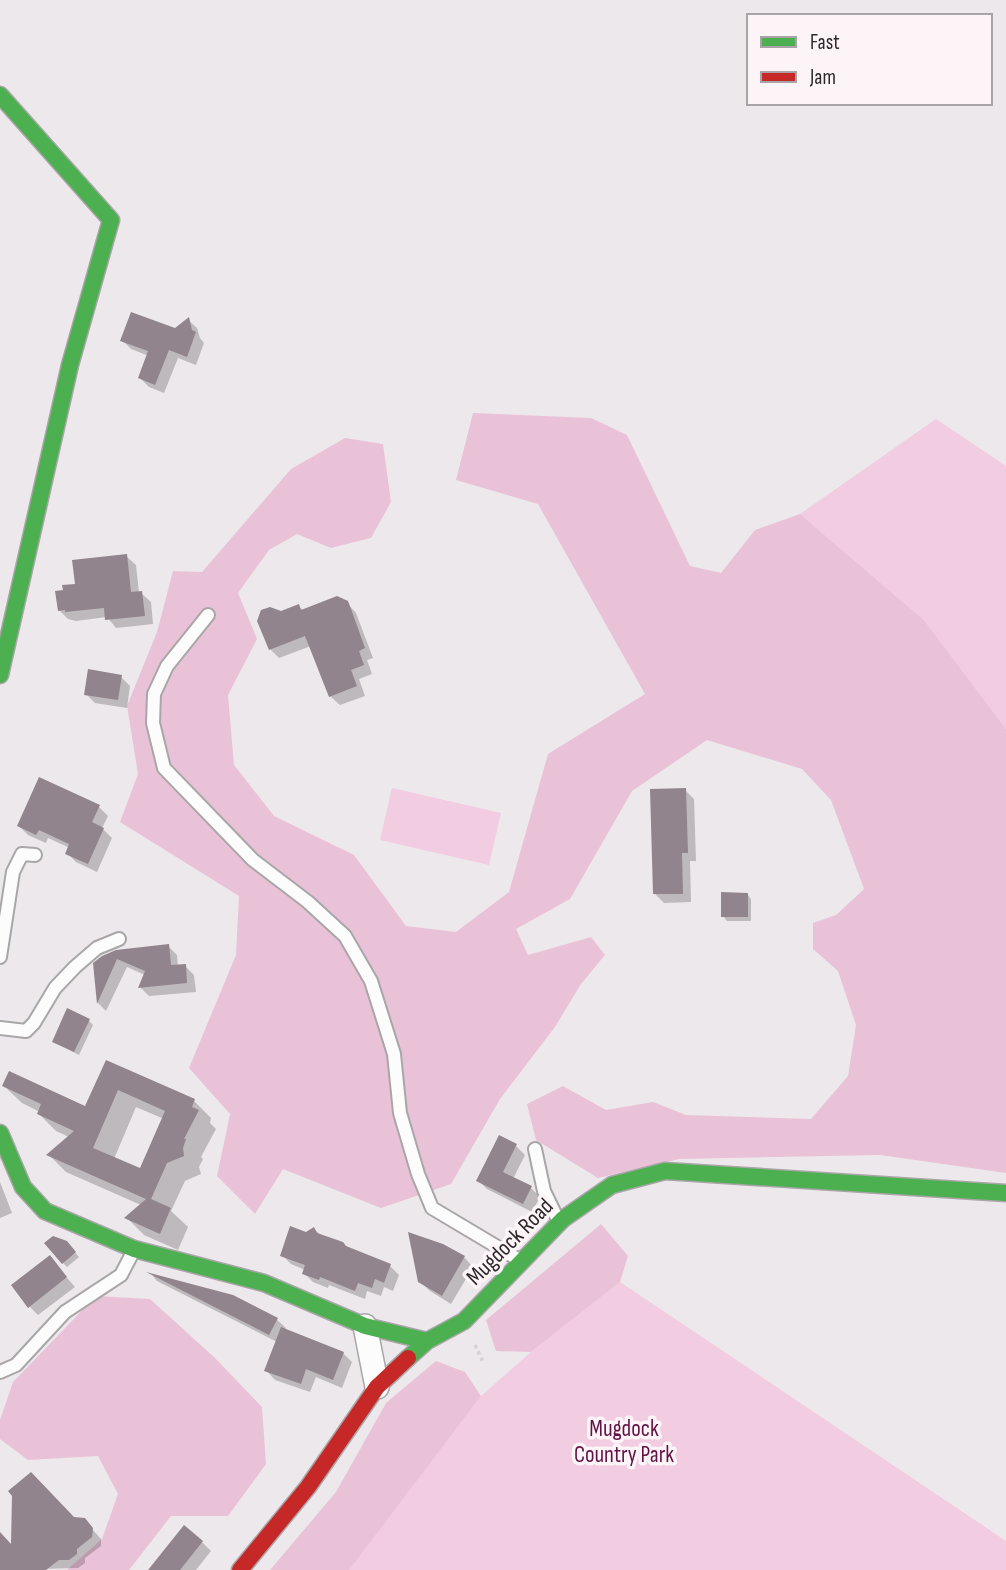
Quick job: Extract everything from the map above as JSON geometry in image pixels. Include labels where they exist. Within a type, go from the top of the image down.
[{"type":"street","points":[[0,95],[111,220],[70,365],[0,674]]},
{"type":"street","points":[[0,1133],[23,1187],[45,1211],[134,1249],[264,1283],[365,1326],[427,1341]]},
{"type":"street","name":"Mugdock Road","points":[[240,1570],[308,1487],[377,1387],[427,1341],[464,1321],[559,1222],[612,1185],[665,1171],[1006,1193]]},
{"type":"street","points":[[365,1326],[377,1387]]},
{"type":"lane","points":[[208,615],[167,666],[154,694],[153,723],[163,768],[253,860],[308,902],[345,936],[375,993],[394,1054],[400,1112],[418,1174],[432,1208],[521,1261]]},
{"type":"lane","points":[[0,957],[13,872],[22,854],[35,855]]},
{"type":"lane","points":[[0,1028],[26,1031],[34,1023],[55,988],[75,967],[97,948],[118,939]]},
{"type":"lane","points":[[535,1149],[544,1191],[559,1222]]},
{"type":"lane","points":[[0,1372],[16,1366],[65,1312],[121,1275],[134,1249]]},
{"type":"green space","points":[[936,419],[1006,466],[1006,729],[924,620],[800,514]]},
{"type":"green space","points":[[392,788],[501,813],[489,865],[380,840]]},
{"type":"green space","name":"Mugdock Country Park","points":[[620,1282],[1006,1541],[1006,1570],[348,1570],[481,1396],[531,1352]]},
{"type":"shaded area","points":[[473,413],[591,418],[627,435],[690,566],[721,573],[755,530],[800,514],[924,620],[1006,729],[1006,1173],[880,1155],[679,1159],[598,1178],[536,1140],[527,1104],[563,1086],[606,1110],[653,1102],[686,1115],[811,1119],[848,1076],[856,1025],[838,971],[813,949],[813,923],[836,915],[864,889],[831,800],[802,769],[707,740],[632,791],[570,899],[516,929],[528,955],[591,937],[605,955],[581,984],[555,1027],[500,1099],[451,1184],[381,1208],[283,1169],[255,1214],[217,1176],[230,1114],[189,1068],[236,955],[239,896],[120,822],[138,774],[127,706],[157,632],[173,571],[202,572],[291,469],[345,438],[383,444],[391,502],[371,538],[331,548],[297,534],[269,550],[238,593],[257,639],[228,695],[234,765],[274,816],[354,855],[406,926],[456,932],[509,892],[548,754],[645,694],[538,504],[456,480]]},
{"type":"shaded area","points":[[601,1224],[628,1256],[620,1282],[531,1352],[496,1351],[486,1320]]},
{"type":"shaded area","points":[[96,1296],[150,1299],[215,1358],[262,1407],[266,1464],[228,1516],[171,1516],[129,1570],[67,1570],[102,1539],[118,1494],[98,1456],[28,1460],[0,1439],[0,1420],[13,1382]]},
{"type":"shaded area","points":[[436,1361],[465,1372],[481,1396],[349,1570],[270,1570],[336,1492],[386,1403]]},
{"type":"building","points":[[131,312],[175,328],[189,317],[192,330],[196,332],[187,357],[169,350],[155,385],[138,378],[148,351],[120,341]]},
{"type":"building","points":[[127,554],[131,592],[142,591],[145,616],[105,620],[104,608],[58,611],[55,591],[63,590],[62,585],[75,584],[72,560]]},
{"type":"building","points":[[337,596],[348,601],[365,648],[359,651],[364,665],[351,670],[357,686],[329,697],[305,636],[269,650],[257,621],[261,610],[270,607],[281,611],[299,604],[301,610]]},
{"type":"building","points":[[88,669],[122,675],[118,700],[84,695]]},
{"type":"building","points":[[39,777],[100,805],[92,822],[104,828],[88,864],[65,854],[69,844],[39,830],[36,835],[17,826]]},
{"type":"building","points":[[686,788],[688,853],[682,853],[683,894],[653,894],[650,789]]},
{"type":"building","points":[[721,892],[748,893],[748,917],[721,917]]},
{"type":"building","points":[[169,944],[171,965],[186,964],[187,983],[138,988],[145,971],[117,959],[97,1004],[93,963],[116,950]]},
{"type":"building","points":[[67,1008],[90,1019],[74,1052],[52,1042]]},
{"type":"building","points":[[106,1060],[195,1099],[192,1107],[199,1110],[184,1139],[184,1156],[167,1163],[151,1199],[171,1208],[160,1234],[124,1218],[146,1199],[46,1155],[74,1131],[37,1114],[41,1104],[2,1086],[9,1071],[85,1106]],"holes":[[[118,1090],[165,1111],[140,1168],[93,1148]]]},
{"type":"building","points":[[499,1135],[517,1144],[503,1172],[532,1186],[523,1204],[476,1181]]},
{"type":"building","points":[[290,1226],[306,1232],[314,1227],[317,1233],[391,1264],[384,1283],[375,1279],[372,1288],[358,1283],[355,1291],[320,1277],[319,1280],[302,1274],[305,1265],[280,1256]]},
{"type":"building","points":[[408,1232],[443,1244],[465,1256],[442,1296],[418,1282]]},
{"type":"building","points":[[53,1236],[67,1241],[76,1252],[62,1264],[44,1243]]},
{"type":"building","points":[[50,1255],[67,1277],[28,1308],[11,1285]]},
{"type":"building","points":[[146,1272],[233,1295],[278,1318],[269,1335]]},
{"type":"building","points":[[281,1327],[344,1352],[333,1380],[306,1369],[301,1384],[264,1371]]},
{"type":"building","points":[[31,1472],[74,1517],[85,1518],[93,1528],[92,1537],[77,1549],[77,1554],[69,1560],[59,1560],[46,1570],[0,1570],[0,1532],[11,1544],[12,1496],[8,1491]]},
{"type":"building","points":[[184,1525],[203,1541],[180,1570],[148,1570]]},
{"type":"traffic: fast","points":[[0,95],[111,220],[70,365],[0,675]]},
{"type":"traffic: fast","points":[[0,1133],[23,1187],[45,1211],[134,1249],[264,1283],[365,1326],[427,1341]]},
{"type":"traffic: fast","points":[[408,1358],[427,1341],[464,1321],[563,1219],[612,1185],[665,1171],[1006,1193]]},
{"type":"traffic: jam","points":[[240,1570],[308,1487],[377,1387],[408,1358]]}]
